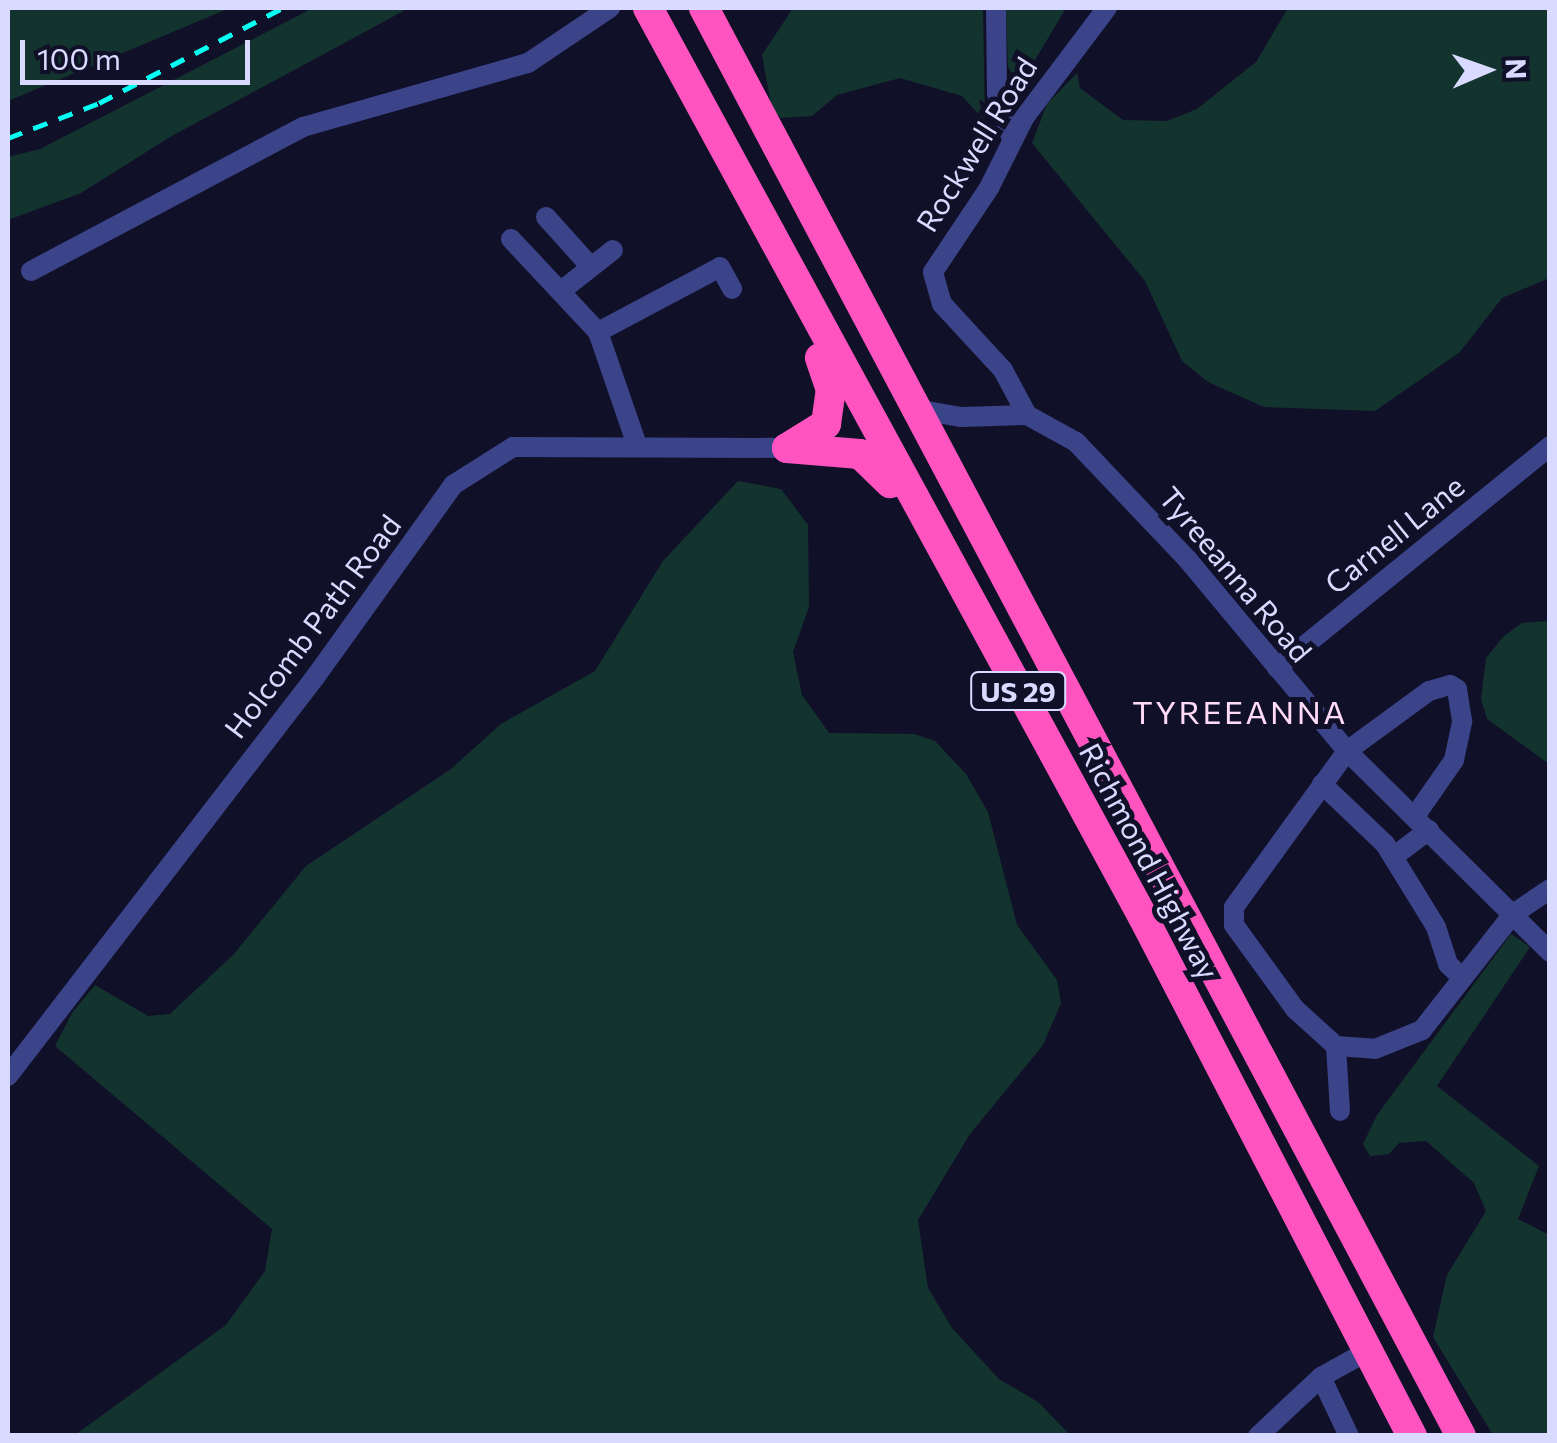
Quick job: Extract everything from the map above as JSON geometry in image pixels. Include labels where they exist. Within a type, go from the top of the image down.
[{"type":"highway","name":"Richmond Highway","points":[[648,8],[1189,1006],[1412,1436]]},
{"type":"highway","name":"Richmond Highway","points":[[704,8],[1462,1436]]},
{"type":"highway","points":[[787,270],[827,374],[831,408],[826,424],[787,448]]},
{"type":"highway","points":[[787,448],[860,454],[883,470],[1078,827],[1189,1006]]},
{"type":"highway","points":[[1368,1351],[1398,1360],[1445,1436]]},
{"type":"street","points":[[32,271],[303,127],[528,63],[610,8]]},
{"type":"street","points":[[996,8],[999,113],[1012,140]]},
{"type":"street","name":"Rockwell Road","points":[[1026,415],[1003,370],[942,304],[933,282],[938,260],[1012,140],[1106,8]]},
{"type":"street","points":[[546,218],[591,266]]},
{"type":"street","points":[[511,239],[598,332],[636,445]]},
{"type":"street","points":[[560,292],[613,250]]},
{"type":"street","points":[[598,332],[720,267],[732,289]]},
{"type":"street","name":"Tyreeanna Road","points":[[916,409],[961,417],[1026,415],[1064,432],[1115,478],[1347,751],[1550,952]]},
{"type":"street","name":"Carnell Lane","points":[[1277,668],[1550,446]]},
{"type":"street","name":"Holcomb Path Road","points":[[8,1076],[316,676],[453,485],[512,447],[787,448]]},
{"type":"street","points":[[1393,857],[1422,823],[1454,760],[1462,721],[1457,689],[1450,684],[1429,692],[1347,751],[1232,916],[1295,1009],[1336,1046],[1364,1050],[1398,1044],[1422,1030],[1514,914],[1550,888]]},
{"type":"street","points":[[1322,784],[1393,857],[1436,927],[1442,953],[1462,978]]},
{"type":"street","points":[[1336,1046],[1340,1111]]},
{"type":"street","points":[[1258,1436],[1320,1378],[1368,1351]]},
{"type":"street","points":[[1320,1378],[1349,1436]]},
{"type":"green space","points":[[8,8],[230,8],[8,101]]},
{"type":"green space","points":[[313,8],[409,8],[170,137],[81,193],[8,220],[8,157],[40,149]]},
{"type":"green space","points":[[793,8],[983,8],[985,121],[962,96],[900,78],[837,95],[812,116],[781,118],[772,110],[762,55]]},
{"type":"green space","points":[[1006,8],[1066,8],[1020,85],[1008,67]]},
{"type":"green space","points":[[1288,8],[1549,8],[1549,278],[1502,298],[1460,352],[1375,411],[1264,407],[1208,382],[1182,361],[1145,281],[1032,143],[1047,104],[1077,73],[1080,88],[1123,120],[1167,121],[1197,109],[1256,62]]},
{"type":"green space","points":[[738,481],[781,489],[808,525],[809,607],[793,652],[802,695],[829,733],[914,734],[935,741],[966,774],[988,812],[1017,925],[1057,980],[1061,1003],[1043,1045],[970,1134],[918,1220],[928,1288],[952,1328],[999,1379],[1038,1402],[1070,1435],[75,1435],[226,1325],[265,1271],[272,1229],[55,1046],[72,1013],[95,985],[148,1016],[170,1014],[234,954],[306,866],[451,769],[501,724],[595,671],[663,561]]},
{"type":"green space","points":[[1550,621],[1549,764],[1487,719],[1481,699],[1486,658],[1504,636],[1522,623]]},
{"type":"green space","points":[[1511,934],[1530,947],[1437,1086],[1539,1166],[1518,1219],[1549,1235],[1549,1435],[1493,1435],[1433,1337],[1447,1275],[1486,1211],[1474,1183],[1426,1141],[1399,1143],[1389,1154],[1370,1156],[1363,1144],[1377,1115]]},
{"type":"railway","points":[[8,138],[99,103],[282,8]]},
{"type":"district","name":"TYREEANNA","points":[[1240,711]]}]
